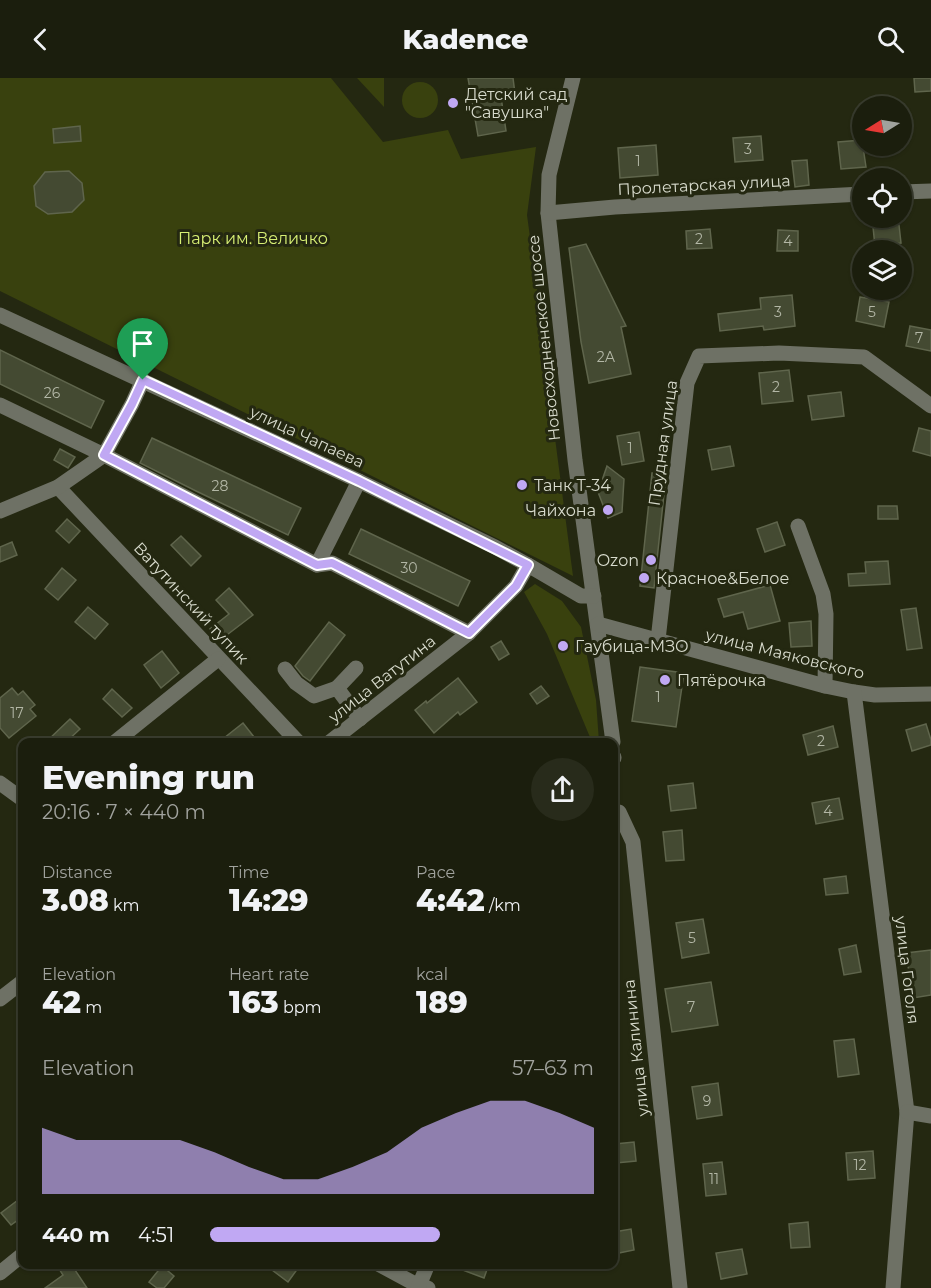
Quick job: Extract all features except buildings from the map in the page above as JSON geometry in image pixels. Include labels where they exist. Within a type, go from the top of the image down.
[{"type":"street","name":"Новосходненское шоссе","points":[[573,78],[549,175],[548,213],[575,460],[612,738]]},
{"type":"street","points":[[912,191],[931,190]]},
{"type":"street","name":"Пролетарская улица","points":[[548,213],[852,195]]},
{"type":"street","name":"улица Чапаева","points":[[0,315],[359,481],[528,565],[581,596],[594,596]]},
{"type":"street","name":"Прудная улица","points":[[657,640],[687,383],[699,356],[779,353],[864,357],[931,406]]},
{"type":"street","points":[[0,511],[58,487],[104,455],[143,380]]},
{"type":"street","points":[[0,405],[104,455],[317,565],[332,563],[469,633]]},
{"type":"street","points":[[317,565],[359,481]]},
{"type":"street","name":"Ватутинский тупик","points":[[58,487],[294,738]]},
{"type":"street","points":[[798,526],[823,594],[826,614],[825,686]]},
{"type":"street","name":"улица Ватутина","points":[[335,738],[469,633],[516,586],[528,565]]},
{"type":"street","name":"улица Маяковского","points":[[598,624],[825,686],[875,694],[931,694]]},
{"type":"street","points":[[120,738],[218,659]]},
{"type":"street","points":[[285,669],[296,683],[314,696],[337,688],[356,668]]},
{"type":"street","points":[[337,688],[360,719]]},
{"type":"street","name":"улица Гоголя","points":[[854,692],[907,1112],[893,1288]]},
{"type":"street","points":[[0,783],[18,796]]},
{"type":"street","name":"улица Калинина","points":[[618,812],[633,842],[680,1288]]},
{"type":"street","points":[[0,999],[18,985]]},
{"type":"street","points":[[907,1112],[931,1116]]},
{"type":"street","points":[[0,1274],[18,1259]]},
{"type":"street","points":[[388,1269],[422,1287],[427,1269]]},
{"type":"green space","name":"Парк им. Величко","points":[[0,78],[331,78],[383,142],[448,130],[461,159],[536,147],[527,215],[573,576],[0,291]]},
{"type":"green space","points":[[357,78],[384,78],[384,107]]},
{"type":"green space","points":[[420,82],[432,88],[438,100],[432,112],[420,118],[408,112],[402,100],[408,88]]},
{"type":"green space","points":[[535,584],[562,601],[581,627],[596,700],[599,738],[590,738],[547,634],[524,592]]},
{"type":"place","name":"Детский сад \"Савушка\"","points":[[453,103]]},
{"type":"place","name":"Танк Т-34","points":[[522,485]]},
{"type":"place","name":"Чайхона","points":[[608,510]]},
{"type":"place","name":"Ozon","points":[[651,560]]},
{"type":"place","name":"Красное&Белое","points":[[644,578]]},
{"type":"place","name":"Гаубица-МЗО","points":[[563,646]]},
{"type":"place","name":"Пятёрочка","points":[[665,680]]},
{"type":"route","points":[[143,380],[359,481],[528,565],[516,586],[469,633],[332,563],[317,565],[104,455],[143,380]]}]
